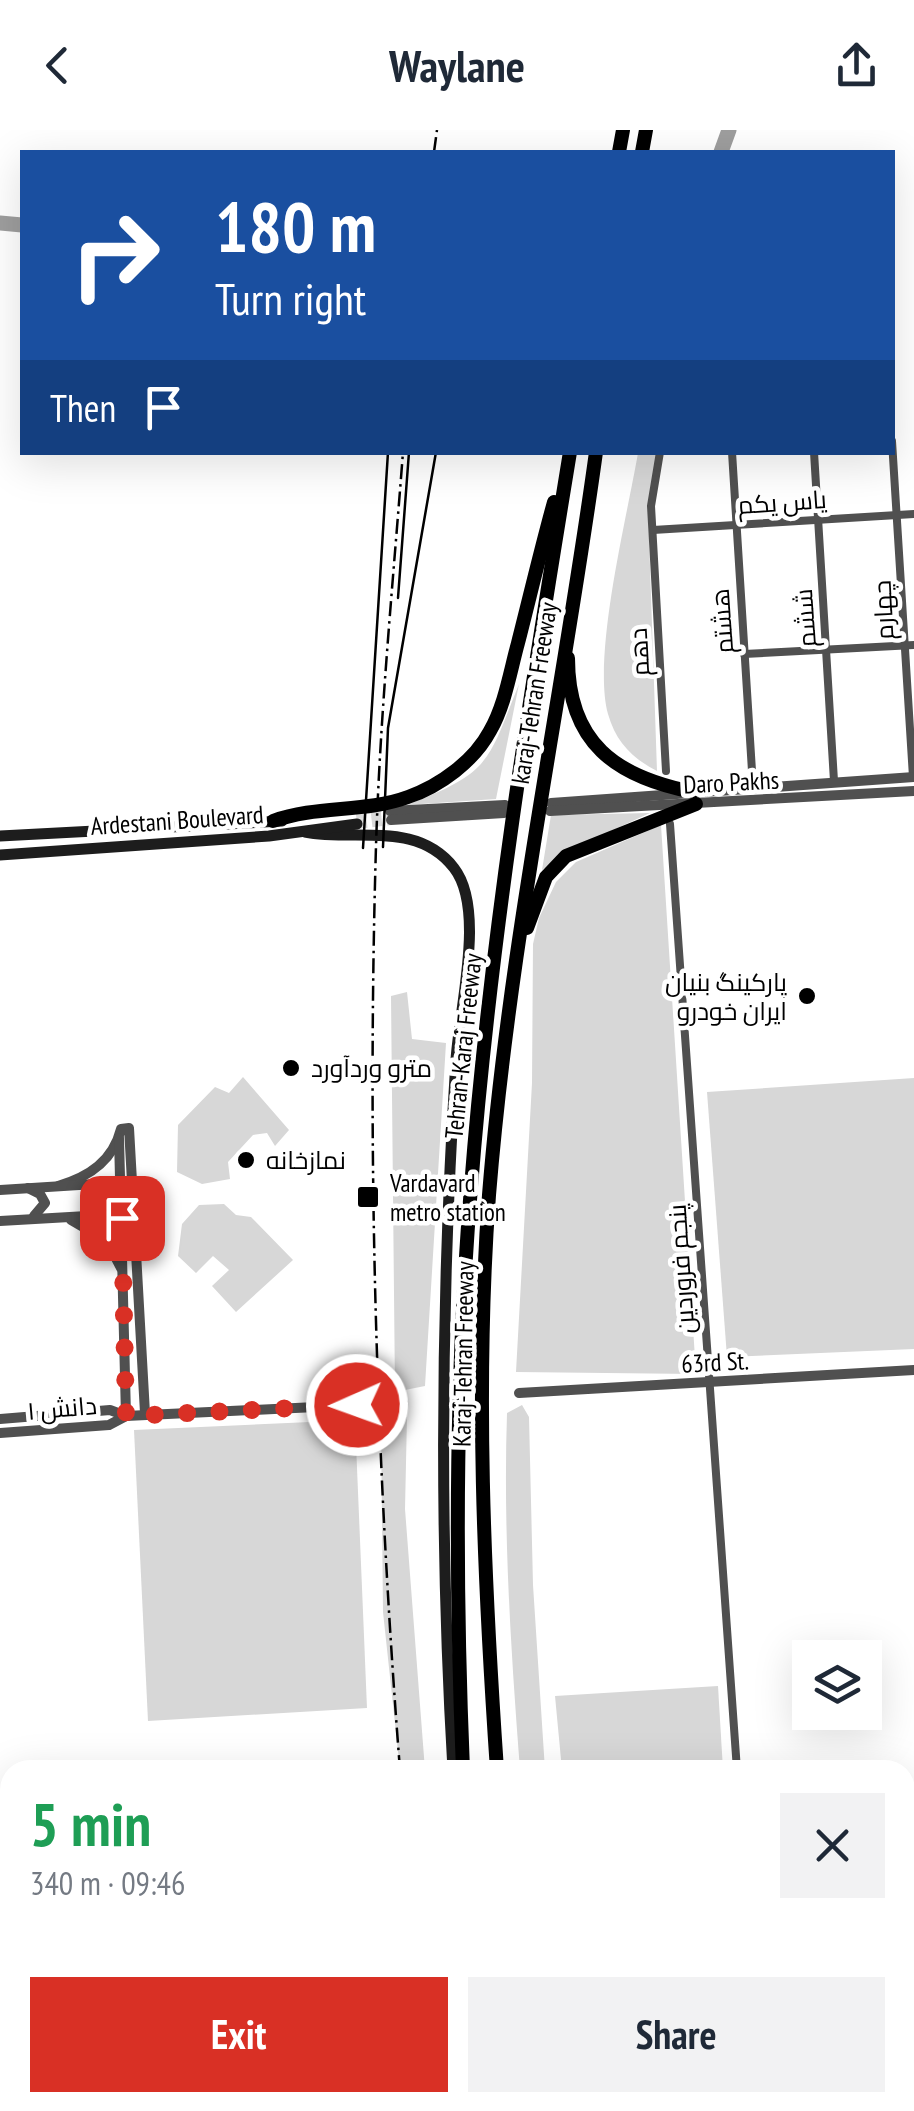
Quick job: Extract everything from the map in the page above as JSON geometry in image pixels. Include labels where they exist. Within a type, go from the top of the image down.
[{"type":"highway","points":[[273,822],[297,812],[410,797],[434,786],[471,757],[490,731],[507,684],[569,455]]},
{"type":"highway","name":"Tehran-Karaj Freeway","points":[[463,1760],[460,1432],[471,1186],[494,957],[570,455]]},
{"type":"highway","name":"karaj-Tehran Freeway","points":[[568,617],[595,455]]},
{"type":"highway","points":[[568,617],[571,691],[578,716],[592,740],[637,778],[694,798]]},
{"type":"highway","name":"Karaj-Tehran Freeway","points":[[497,1760],[484,1479],[489,1196],[512,977],[568,617]]},
{"type":"highway","points":[[512,977],[534,904],[556,864],[580,849],[694,798]]},
{"type":"main road","name":"Ardestani Boulevard","points":[[0,836],[356,819],[306,832],[0,855]]},
{"type":"main road","points":[[306,832],[327,836],[394,834],[413,839],[446,860],[467,891],[470,916],[456,1045],[442,1356],[445,1641],[452,1760]]},
{"type":"street","name":"دهم","points":[[660,455],[651,506],[666,771]]},
{"type":"street","name":"هشتم","points":[[732,455],[753,787]]},
{"type":"street","name":"ششم","points":[[814,455],[834,781]]},
{"type":"street","name":"چهارم","points":[[893,455],[910,645],[914,777]]},
{"type":"street","name":"یاس یکم","points":[[652,530],[914,514]]},
{"type":"street","points":[[744,654],[910,645]]},
{"type":"street","points":[[694,798],[753,787],[914,777]]},
{"type":"street","name":"Daro Pakhs","points":[[550,807],[914,791]]},
{"type":"street","points":[[390,816],[505,809]]},
{"type":"street","name":"پنجم فروردین","points":[[670,824],[736,1760]]},
{"type":"street","points":[[126,1416],[119,1138],[121,1129],[129,1128],[145,1414]]},
{"type":"street","points":[[58,1186],[78,1180],[106,1160],[119,1138]]},
{"type":"street","points":[[0,1190],[95,1184],[135,1198]]},
{"type":"street","points":[[28,1188],[40,1194],[45,1204],[42,1212],[28,1218]]},
{"type":"street","points":[[0,1220],[88,1216],[122,1208],[135,1198]]},
{"type":"street","points":[[60,1216],[84,1224],[107,1241],[123,1272]]},
{"type":"street","name":"63rd St.","points":[[519,1393],[914,1370]]},
{"type":"street","name":"دانش ۱","points":[[0,1433],[109,1425],[126,1416],[145,1414],[357,1405]]},
{"type":"street","name":"دانش ۱","points":[[0,1419],[110,1410],[126,1416]]},
{"type":"shaded area","points":[[638,455],[657,455],[648,507],[657,771],[620,741],[608,714],[604,658],[619,548]]},
{"type":"shaded area","points":[[519,684],[496,799],[407,805],[455,783],[482,762],[492,749]]},
{"type":"shaded area","points":[[650,813],[563,853],[542,870],[551,815]]},
{"type":"shaded area","points":[[661,825],[696,1374],[516,1372],[532,1083],[533,944],[539,918],[556,882],[576,862]]},
{"type":"shaded area","points":[[407,992],[412,1039],[446,1043],[425,1386],[395,1392],[391,996]]},
{"type":"shaded area","points":[[243,1077],[289,1130],[275,1146],[267,1133],[253,1135],[228,1162],[230,1179],[202,1184],[177,1172],[178,1125],[215,1087],[229,1093]]},
{"type":"shaded area","points":[[914,1078],[914,1349],[727,1357],[707,1092]]},
{"type":"shaded area","points":[[224,1204],[236,1215],[251,1217],[293,1260],[236,1312],[212,1286],[229,1270],[213,1256],[196,1273],[178,1256],[182,1224],[199,1205]]},
{"type":"shaded area","points":[[522,1405],[529,1417],[533,1585],[544,1760],[519,1760],[507,1547],[507,1413]]},
{"type":"shaded area","points":[[407,1417],[405,1509],[424,1760],[399,1760],[383,1612],[381,1423]]},
{"type":"shaded area","points":[[355,1420],[367,1708],[148,1721],[134,1430]]},
{"type":"shaded area","points":[[718,1686],[722,1760],[561,1760],[555,1696]]},
{"type":"waterway","points":[[722,150],[729,130]]},
{"type":"waterway","points":[[0,223],[20,225]]},
{"type":"tunnel","points":[[356,814],[390,811]]},
{"type":"tunnel","points":[[357,824],[391,820]]},
{"type":"tunnel","points":[[357,1405],[392,1404]]},
{"type":"tram line","points":[[363,848],[388,455]]},
{"type":"tram line","points":[[398,598],[409,455]]},
{"type":"tram line","points":[[383,847],[388,728],[435,455]]},
{"type":"railway","points":[[434,150],[437,130]]},
{"type":"railway","points":[[399,1760],[379,1424],[373,962],[378,797],[403,455]]},
{"type":"place","name":"پارکینگ بنیان ایران خودرو","points":[[807,996]]},
{"type":"place","name":"مترو وردآورد","points":[[291,1068]]},
{"type":"place","name":"نمازخانه","points":[[246,1160]]},
{"type":"place","name":"Vardavard metro station","points":[[368,1197]]},
{"type":"route","points":[[122,1218],[126,1416],[357,1405]]}]
